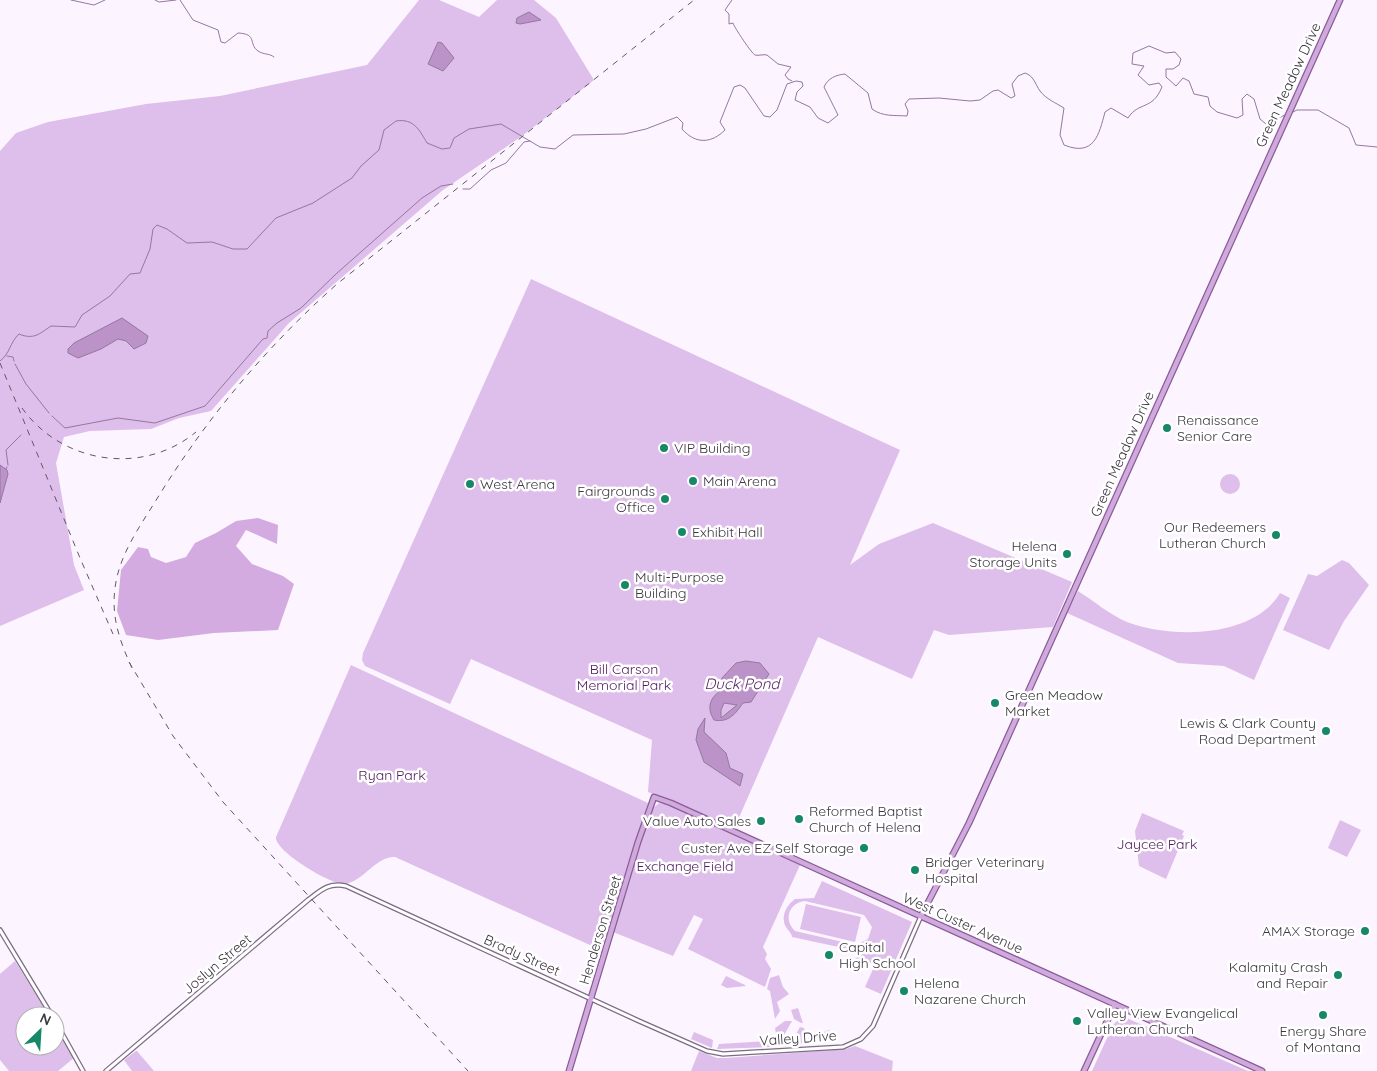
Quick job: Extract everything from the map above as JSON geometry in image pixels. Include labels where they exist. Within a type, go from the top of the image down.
[{"type":"main road","name":"Green Meadow Drive","points":[[921,916],[970,823],[1340,0]]},
{"type":"main road","name":"West Custer Avenue","points":[[654,797],[1262,1071]]},
{"type":"main road","name":"Henderson Street","points":[[569,1071],[638,842],[654,797]]},
{"type":"main road","points":[[1084,1071],[1115,1004]]},
{"type":"street","name":"Joslyn Street","points":[[106,1071],[310,898],[326,886],[338,884],[346,886]]},
{"type":"street","name":"Brady Street","points":[[346,886],[591,999],[717,1054]]},
{"type":"street","name":"Valley Drive","points":[[717,1054],[840,1047],[857,1042],[873,1026],[921,916]]},
{"type":"street","points":[[0,930],[46,1006]]},
{"type":"street","points":[[65,1039],[83,1071]]},
{"type":"green space","points":[[419,0],[439,0],[479,17],[497,0],[534,0],[556,18],[594,80],[522,136],[443,190],[289,323],[211,411],[179,418],[151,429],[90,431],[64,437],[56,463],[74,565],[84,590],[0,626],[0,151],[16,133],[48,122],[146,104],[220,96],[367,65]]},
{"type":"green space","name":"Bill Carson Memorial Park","points":[[531,279],[900,450],[850,565],[879,544],[933,523],[1072,582],[1053,627],[949,635],[934,630],[912,679],[818,637],[734,829],[648,792],[652,740],[471,659],[450,704],[365,666],[362,660],[363,653]]},
{"type":"green space","points":[[1226,474],[1234,474],[1240,480],[1240,488],[1234,494],[1226,494],[1220,488],[1220,480]]},
{"type":"green space","points":[[1342,560],[1349,563],[1369,585],[1344,621],[1329,650],[1283,630],[1308,574],[1317,576]]},
{"type":"green space","points":[[1078,591],[1108,612],[1127,622],[1166,631],[1188,632],[1210,631],[1232,626],[1251,619],[1268,608],[1280,593],[1290,598],[1254,680],[1224,666],[1178,663],[1067,613]]},
{"type":"green space","name":"Ryan Park","points":[[351,665],[648,803],[601,950],[395,857],[382,860],[352,882],[345,884],[317,874],[284,851],[276,837]]},
{"type":"green space","name":"Exchange Field","points":[[659,803],[670,805],[800,865],[763,947],[767,954],[765,959],[771,969],[765,987],[688,949],[703,919],[694,915],[673,956],[613,932],[651,810]]},
{"type":"green space","name":"Jaycee Park","points":[[1142,813],[1184,831],[1182,835],[1184,836],[1166,879],[1139,866],[1135,831]]},
{"type":"green space","points":[[1340,820],[1361,830],[1347,857],[1328,848]]},
{"type":"green space","points":[[822,881],[912,922],[881,994],[865,987],[878,958],[875,957],[872,963],[855,959],[862,952],[792,937],[784,923],[784,915],[789,904],[795,899],[814,898]],"holes":[[[805,901],[864,915],[872,927],[868,939],[856,945],[795,931],[789,922],[792,908],[799,902]]]},
{"type":"green space","points":[[806,904],[861,917],[855,942],[800,929]]},
{"type":"green space","points":[[15,961],[43,1006],[15,1006],[15,1056],[65,1056],[65,1041],[75,1057],[58,1071],[9,1071],[0,1060],[0,974]]},
{"type":"green space","points":[[779,975],[783,987],[789,994],[777,1002],[780,1011],[775,1019],[770,991],[767,989],[770,978]]},
{"type":"green space","points":[[726,976],[746,986],[727,988],[721,985]]},
{"type":"green space","points":[[798,1008],[803,1023],[794,1019],[791,1010]]},
{"type":"green space","points":[[1122,1016],[1248,1071],[1092,1071],[1113,1025]]},
{"type":"green space","points":[[785,1021],[792,1021],[778,1046],[775,1028]]},
{"type":"green space","points":[[800,1027],[804,1028],[807,1039],[829,1030],[831,1038],[829,1040],[803,1041],[800,1045],[786,1046],[790,1045]]},
{"type":"green space","points":[[694,1032],[713,1040],[712,1048],[691,1039]]},
{"type":"green space","points":[[771,1042],[771,1047],[717,1049],[719,1044]]},
{"type":"green space","points":[[855,1046],[893,1061],[892,1071],[691,1071],[699,1051],[717,1058],[726,1058],[846,1049]]},
{"type":"green space","points":[[136,1051],[154,1071],[132,1071],[124,1060]]},
{"type":"shaded area","points":[[258,518],[278,525],[277,544],[246,530],[236,546],[252,564],[283,576],[294,584],[278,630],[214,633],[158,640],[126,635],[117,611],[121,570],[138,547],[148,549],[151,557],[166,563],[186,557],[195,543],[236,521]]},
{"type":"water","points":[[529,12],[541,20],[516,23],[517,18]]},
{"type":"water","points":[[438,42],[442,43],[454,58],[443,71],[428,64]]},
{"type":"water","points":[[122,318],[148,336],[146,343],[134,349],[126,341],[118,339],[101,349],[78,358],[68,353],[68,349],[74,343]]},
{"type":"water","points":[[0,465],[7,470],[8,474],[0,503]]},
{"type":"water","name":"Duck Pond","points":[[746,661],[760,663],[769,674],[751,702],[743,703],[735,714],[728,719],[714,720],[710,711],[712,699],[723,689],[722,678],[736,663]],"holes":[[[724,703],[737,705],[721,718],[721,710]]]},
{"type":"water","points":[[705,718],[704,732],[726,753],[730,768],[743,774],[740,786],[704,762],[696,740],[698,729]]},
{"type":"waterway","points":[[71,0],[94,5],[105,0]]},
{"type":"waterway","points":[[155,0],[159,2],[176,0]]},
{"type":"waterway","points":[[180,0],[193,20],[218,30],[221,42],[225,43],[238,33],[248,35],[258,51],[274,57]]},
{"type":"waterway","points":[[732,0],[725,10],[729,14],[729,24],[733,23],[755,55],[767,55],[778,64],[791,67],[785,75],[792,81]]},
{"type":"waterway","points":[[0,361],[19,334],[33,336],[40,334],[51,326],[75,327],[82,315],[110,296],[130,274],[140,273],[150,249],[153,229],[157,225],[167,229],[187,243],[212,242],[233,249],[247,249],[276,218],[313,203],[352,178],[361,166],[379,150],[384,130],[396,121],[412,123],[427,143],[442,149],[450,148],[454,138],[469,129],[501,124],[540,147],[555,149],[573,135],[624,134],[646,129],[677,117],[683,123],[682,129],[687,134],[698,140],[709,140],[725,130],[720,122],[734,87],[740,85],[745,88],[764,116],[770,117],[777,110],[787,84],[796,81],[802,82],[803,86],[797,92],[795,100],[810,107],[818,118],[828,123],[838,115],[824,87],[830,79],[838,75],[845,74],[868,93],[872,109],[876,112],[907,116],[908,111],[905,104],[909,99],[980,100],[993,91],[998,90],[1011,98],[1015,96],[1012,84],[1018,76],[1025,73],[1032,78],[1045,96],[1064,108],[1060,135],[1064,145],[1082,148],[1094,142],[1105,112],[1111,108],[1128,118],[1137,109],[1150,103],[1158,95],[1162,87],[1159,83],[1149,85],[1138,75],[1144,66],[1132,64],[1133,53],[1149,46],[1166,53],[1175,52],[1181,59],[1179,65],[1173,69],[1166,69],[1166,77],[1176,86],[1183,78],[1189,81],[1194,94],[1208,97],[1210,106],[1217,112],[1237,118],[1243,115],[1242,99],[1247,94],[1254,99],[1260,119],[1266,124],[1287,114]]},
{"type":"waterway","points":[[1291,113],[1297,110],[1318,110],[1349,128],[1356,145],[1377,147]]},
{"type":"waterway","points":[[463,189],[470,189],[491,170],[506,163],[524,142],[530,141]]},
{"type":"waterway","points":[[52,416],[65,428],[118,418],[155,423],[205,406],[263,339],[267,338],[268,331],[301,308],[336,274],[422,198],[441,186],[453,184]]},
{"type":"waterway","points":[[7,356],[13,357],[14,361]]},
{"type":"waterway","points":[[15,364],[26,384],[49,413]]},
{"type":"waterway","points":[[8,465],[6,450],[21,435]]},
{"type":"railway","points":[[132,668],[120,639],[114,609],[117,576],[125,554],[136,533],[194,442],[238,386],[285,334],[337,284],[694,0]]},
{"type":"railway","points":[[0,363],[113,634]]},
{"type":"railway","points":[[22,408],[39,427],[59,442],[81,452],[104,458],[128,459],[152,455],[175,446],[196,432]]},
{"type":"railway","points":[[129,662],[173,736],[223,802],[468,1071]]},
{"type":"place","name":"Renaissance Senior Care","points":[[1167,428]]},
{"type":"place","name":"VIP Building","points":[[664,448]]},
{"type":"place","name":"Main Arena","points":[[693,481]]},
{"type":"place","name":"West Arena","points":[[470,484]]},
{"type":"place","name":"Fairgrounds Office","points":[[665,499]]},
{"type":"place","name":"Exhibit Hall","points":[[682,532]]},
{"type":"place","name":"Our Redeemers Lutheran Church","points":[[1276,535]]},
{"type":"place","name":"Helena Storage Units","points":[[1067,554]]},
{"type":"place","name":"Multi-Purpose Building","points":[[625,585]]},
{"type":"place","name":"Green Meadow Market","points":[[995,703]]},
{"type":"place","name":"Lewis & Clark County Road Department","points":[[1326,731]]},
{"type":"place","name":"Reformed Baptist Church of Helena","points":[[799,819]]},
{"type":"place","name":"Value Auto Sales","points":[[761,821]]},
{"type":"place","name":"Custer Ave EZ Self Storage","points":[[864,848]]},
{"type":"place","name":"Bridger Veterinary Hospital","points":[[915,870]]},
{"type":"place","name":"AMAX Storage","points":[[1365,931]]},
{"type":"place","name":"Capital High School","points":[[829,955]]},
{"type":"place","name":"Kalamity Crash and Repair","points":[[1338,975]]},
{"type":"place","name":"Helena Nazarene Church","points":[[904,991]]},
{"type":"place","name":"Energy Share of Montana","points":[[1323,1015]]},
{"type":"place","name":"Valley View Evangelical Lutheran Church","points":[[1077,1021]]}]
